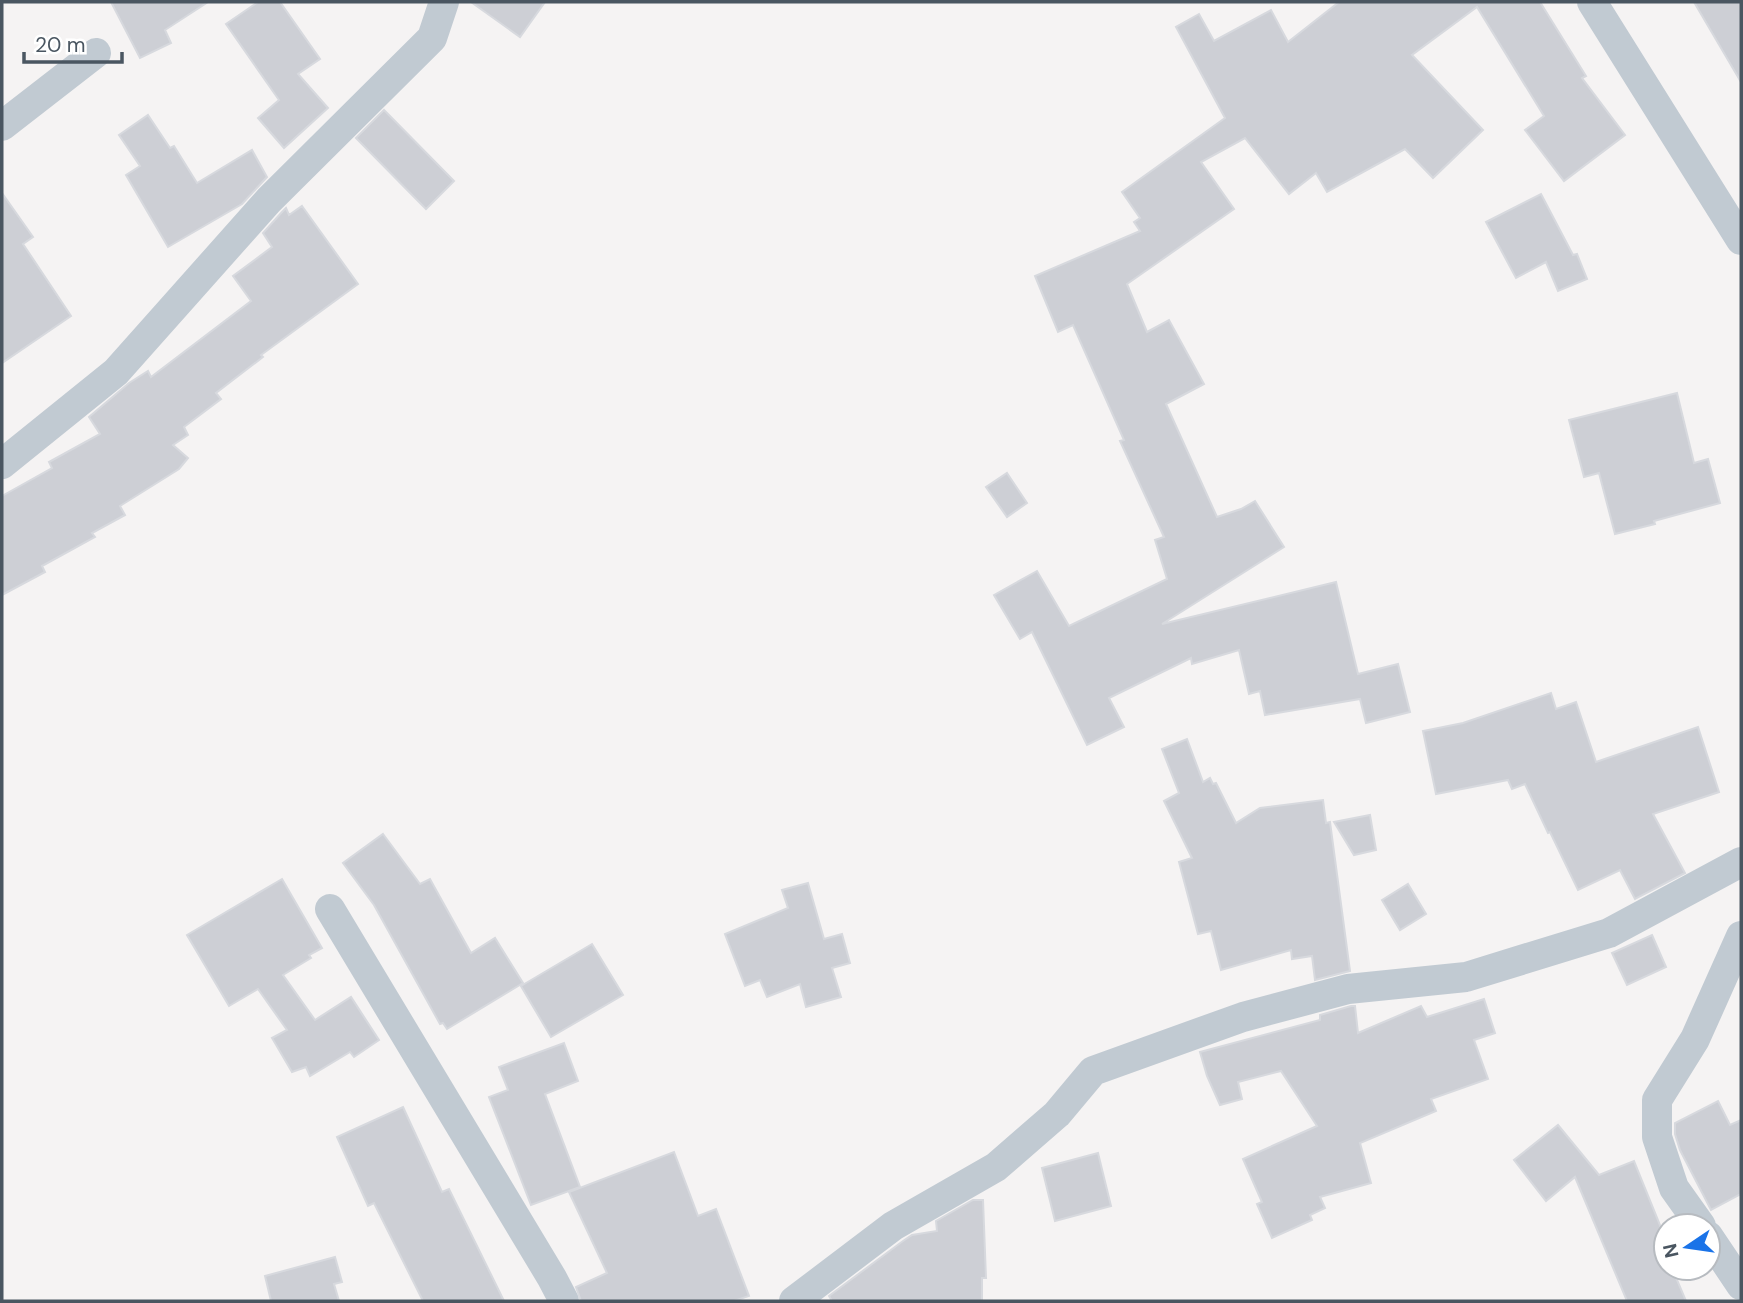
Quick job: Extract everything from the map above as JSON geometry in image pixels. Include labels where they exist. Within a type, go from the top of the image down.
[{"type":"street","points":[[2,464],[116,372],[269,200],[432,38],[444,2]]},
{"type":"street","points":[[1592,2],[1741,240]]},
{"type":"street","points":[[2,126],[96,53]]},
{"type":"street","points":[[794,1301],[893,1226],[996,1167],[1057,1114],[1093,1071],[1243,1017],[1348,989],[1465,977],[1609,933],[1741,862]]},
{"type":"street","points":[[330,909],[564,1301]]},
{"type":"street","points":[[1691,1212],[1674,1188],[1657,1138],[1657,1100],[1695,1039],[1741,936]]},
{"type":"street","points":[[1722,1257],[1741,1285]]},
{"type":"building","points":[[111,2],[208,2],[165,30],[171,43],[140,58]]},
{"type":"building","points":[[258,2],[280,2],[320,59],[298,74],[328,108],[284,148],[258,118],[279,100],[226,24]]},
{"type":"building","points":[[471,2],[545,2],[520,37]]},
{"type":"building","points":[[1339,2],[1540,2],[1586,76],[1582,78],[1625,135],[1564,181],[1525,130],[1544,116],[1477,7],[1412,55],[1483,130],[1433,178],[1405,149],[1327,192],[1316,173],[1289,194],[1245,138],[1201,162],[1234,209],[1127,284],[1147,332],[1169,320],[1204,384],[1166,404],[1217,517],[1255,501],[1284,547],[1162,624],[1336,582],[1358,674],[1398,664],[1410,712],[1366,723],[1360,699],[1265,715],[1260,691],[1249,694],[1239,650],[1192,664],[1191,658],[1109,698],[1124,727],[1087,745],[1032,632],[1020,639],[994,595],[1037,571],[1069,626],[1167,579],[1155,540],[1164,537],[1120,441],[1124,440],[1073,325],[1058,332],[1035,276],[1140,231],[1134,222],[1140,218],[1122,192],[1225,118],[1176,27],[1199,14],[1214,41],[1271,10],[1288,42]]},
{"type":"building","points":[[1694,2],[1741,2],[1741,82]]},
{"type":"building","points":[[384,110],[454,181],[426,209],[356,138]]},
{"type":"building","points":[[148,115],[170,148],[174,146],[197,183],[252,150],[267,177],[242,204],[168,247],[126,175],[140,166],[119,135]]},
{"type":"building","points":[[2,193],[33,237],[23,244],[71,316],[2,363]]},
{"type":"building","points":[[1541,194],[1573,255],[1577,254],[1587,279],[1558,291],[1546,262],[1516,278],[1486,222]]},
{"type":"building","points":[[302,206],[358,284],[261,355],[263,357],[216,393],[221,399],[184,427],[188,435],[173,445],[188,458],[179,469],[120,506],[125,515],[92,533],[95,537],[42,566],[45,572],[2,595],[2,496],[52,468],[49,462],[100,434],[89,417],[129,383],[148,371],[151,377],[251,301],[233,276],[272,247],[263,233],[282,212],[286,208],[289,215]]},
{"type":"building","points":[[1677,393],[1694,463],[1708,459],[1720,503],[1615,534],[1599,473],[1584,477],[1569,420]]},
{"type":"building","points":[[1007,473],[1027,503],[1007,517],[986,487]]},
{"type":"building","points":[[1551,693],[1556,709],[1576,702],[1596,762],[1698,727],[1719,792],[1653,814],[1685,873],[1635,899],[1620,870],[1578,890],[1525,784],[1512,789],[1508,780],[1436,794],[1423,731],[1463,723]]},
{"type":"building","points":[[1187,739],[1203,782],[1210,778],[1213,784],[1216,783],[1236,823],[1260,808],[1323,800],[1326,823],[1330,822],[1350,971],[1315,980],[1312,956],[1292,959],[1291,950],[1221,970],[1211,931],[1198,934],[1179,862],[1192,858],[1164,801],[1179,793],[1162,749]]},
{"type":"building","points":[[1370,815],[1376,850],[1354,855],[1334,822]]},
{"type":"building","points":[[383,834],[420,884],[430,879],[471,953],[495,938],[523,983],[447,1029],[443,1023],[440,1024],[374,905],[343,863]]},
{"type":"building","points":[[282,879],[322,948],[283,975],[315,1020],[351,997],[379,1040],[354,1057],[350,1052],[310,1076],[306,1067],[292,1072],[272,1038],[287,1030],[258,989],[229,1006],[187,935]]},
{"type":"building","points":[[808,883],[824,939],[842,934],[850,963],[832,968],[841,997],[806,1007],[800,984],[767,997],[760,980],[745,986],[725,934],[788,908],[782,890]]},
{"type":"building","points":[[1408,884],[1426,914],[1400,930],[1382,900]]},
{"type":"building","points":[[1652,935],[1666,967],[1627,985],[1612,953]]},
{"type":"building","points":[[592,944],[623,995],[551,1037],[521,986]]},
{"type":"building","points":[[1484,999],[1495,1033],[1474,1040],[1488,1079],[1431,1099],[1436,1111],[1360,1143],[1371,1183],[1320,1197],[1325,1208],[1310,1215],[1312,1220],[1272,1238],[1257,1204],[1262,1202],[1243,1159],[1317,1126],[1281,1071],[1238,1082],[1242,1099],[1220,1105],[1200,1052],[1320,1020],[1320,1015],[1351,1006],[1355,1006],[1358,1033],[1421,1006],[1427,1017]]},
{"type":"building","points":[[564,1043],[578,1081],[545,1094],[580,1187],[531,1205],[489,1097],[508,1090],[499,1067]]},
{"type":"building","points":[[1718,1101],[1730,1125],[1741,1120],[1741,1194],[1711,1210],[1680,1150],[1675,1123]]},
{"type":"building","points":[[403,1107],[442,1192],[449,1189],[504,1301],[423,1301],[374,1203],[368,1206],[337,1137]]},
{"type":"building","points":[[1558,1125],[1599,1175],[1634,1161],[1655,1212],[1652,1212],[1652,1282],[1678,1282],[1686,1301],[1627,1301],[1575,1177],[1546,1201],[1514,1160]]},
{"type":"building","points":[[674,1152],[698,1216],[716,1209],[749,1296],[734,1301],[581,1301],[576,1287],[607,1273],[569,1192]]},
{"type":"building","points":[[1098,1153],[1111,1206],[1055,1221],[1042,1168]]},
{"type":"building","points":[[973,1200],[983,1200],[986,1278],[982,1278],[982,1301],[832,1301],[829,1296],[903,1241],[912,1235],[937,1231],[936,1221]]},
{"type":"building","points":[[335,1257],[342,1282],[334,1284],[339,1301],[271,1301],[265,1276]]}]
